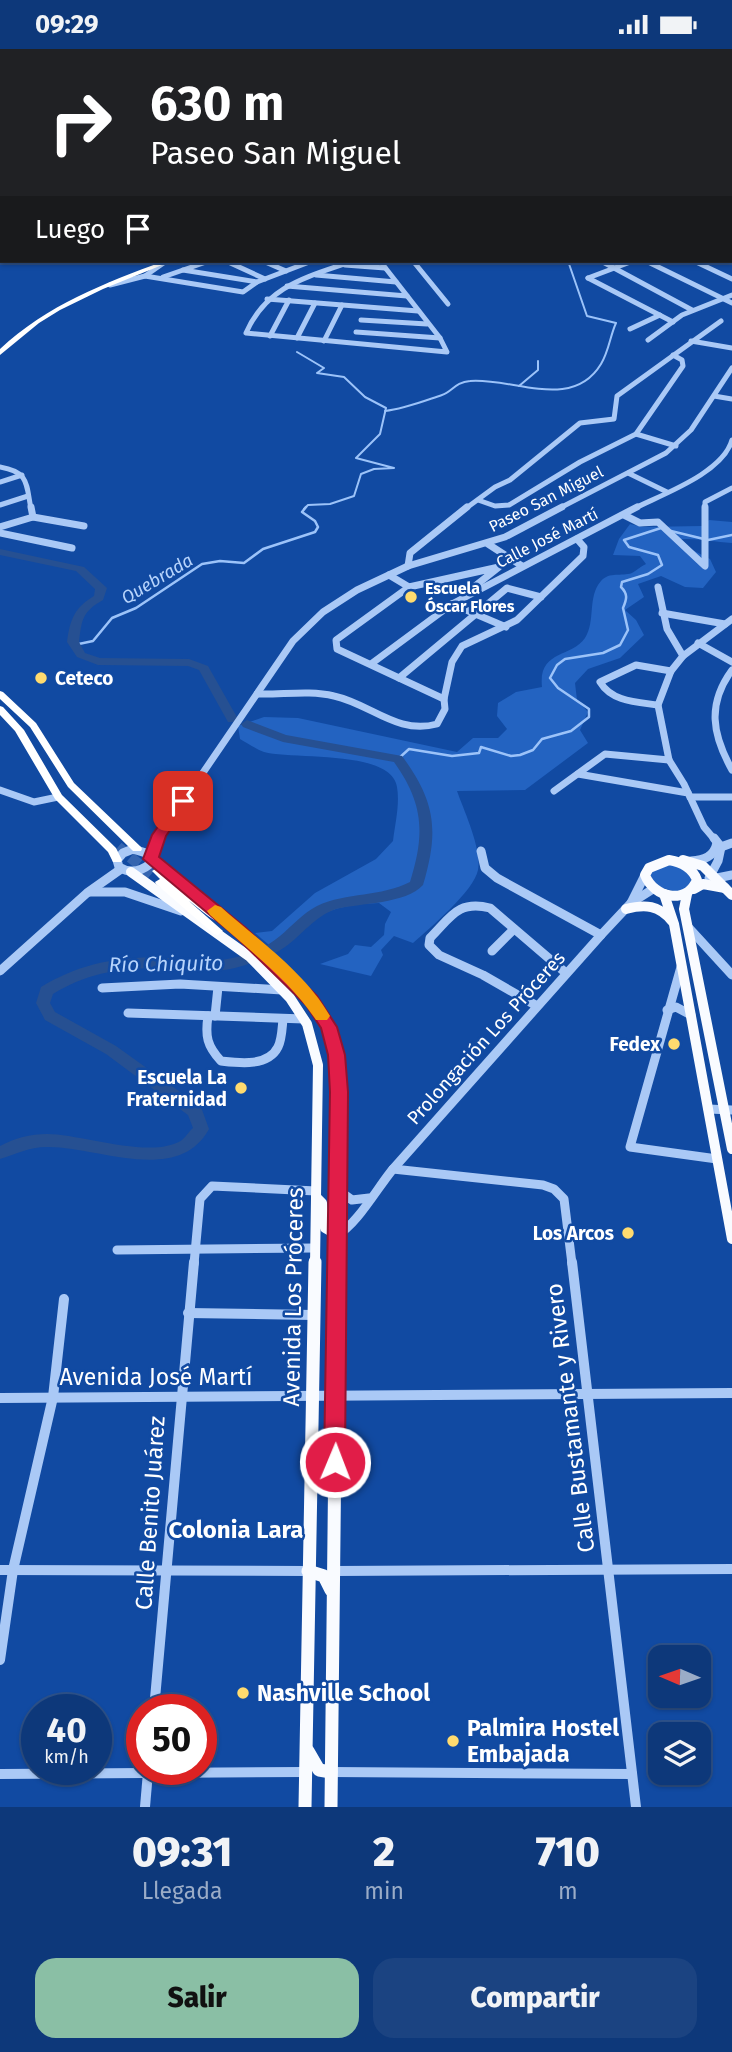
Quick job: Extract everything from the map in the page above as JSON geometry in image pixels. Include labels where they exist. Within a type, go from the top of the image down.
[{"type":"highway","points":[[0,353],[41,318],[160,263]]},
{"type":"highway","points":[[0,343],[19,326],[47,308],[160,263]]},
{"type":"highway","points":[[0,694],[25,716],[71,785],[139,849]]},
{"type":"highway","points":[[0,709],[27,736],[68,802],[121,845],[72,792],[25,716]]},
{"type":"highway","points":[[19,730],[58,797],[112,850],[123,867]]},
{"type":"highway","points":[[223,935],[155,873],[213,914],[229,922]]},
{"type":"main road","points":[[151,857],[241,932],[312,1000],[329,1027],[336,1055],[339,1092],[331,1807]]},
{"type":"main road","points":[[663,861],[691,861],[715,875],[730,893],[695,889],[664,894],[653,889],[645,875],[653,864],[663,861]]},
{"type":"main road","points":[[676,861],[694,871],[697,880],[684,909],[728,1110],[732,1149]]},
{"type":"main road","name":"Avenida Los Próceres","points":[[123,867],[223,935],[272,979],[304,1019],[313,1040],[318,1065],[304,1807]]},
{"type":"main road","points":[[664,894],[674,924],[732,1240]]},
{"type":"main road","points":[[628,906],[656,907],[664,911],[674,924]]},
{"type":"main road","points":[[316,1194],[322,1203],[325,1228],[337,1235]]},
{"type":"main road","points":[[309,1571],[326,1577],[333,1601]]},
{"type":"main road","points":[[306,1740],[315,1765],[321,1771],[331,1772]]},
{"type":"street","points":[[145,276],[162,263]]},
{"type":"street","points":[[160,278],[204,263]]},
{"type":"street","points":[[214,263],[237,266]]},
{"type":"street","points":[[230,263],[265,279]]},
{"type":"street","points":[[268,263],[286,271]]},
{"type":"street","points":[[348,263],[285,286],[259,307],[245,332],[447,352],[381,263]]},
{"type":"street","points":[[415,263],[448,304]]},
{"type":"street","points":[[604,263],[692,310]]},
{"type":"street","points":[[626,263],[588,278],[673,322]]},
{"type":"street","points":[[650,263],[732,303]]},
{"type":"street","points":[[698,263],[732,279]]},
{"type":"street","points":[[110,285],[145,276],[242,292],[257,282],[305,264]]},
{"type":"street","points":[[342,265],[385,268]]},
{"type":"street","points":[[183,270],[257,282]]},
{"type":"street","points":[[724,276],[732,273]]},
{"type":"street","points":[[313,275],[396,282]]},
{"type":"street","points":[[285,286],[407,296]]},
{"type":"street","points":[[648,340],[692,310],[732,295]]},
{"type":"street","points":[[267,299],[418,311]]},
{"type":"street","points":[[270,336],[289,300]]},
{"type":"street","points":[[297,338],[315,303]]},
{"type":"street","points":[[324,341],[342,305]]},
{"type":"street","points":[[351,343],[367,307]]},
{"type":"street","points":[[630,329],[660,315]]},
{"type":"street","points":[[361,320],[427,324]]},
{"type":"street","points":[[408,566],[408,559],[414,548],[478,500],[510,480],[580,423],[614,419],[617,395],[721,321]]},
{"type":"street","points":[[356,332],[439,338]]},
{"type":"street","points":[[691,341],[732,348]]},
{"type":"street","points":[[478,500],[495,506],[509,505],[580,462],[636,434],[683,366],[682,360],[673,355]]},
{"type":"street","name":"Paseo San Miguel","points":[[151,857],[159,835],[293,641],[307,626],[339,600],[389,575],[408,566],[488,544],[676,446],[691,430],[732,369]]},
{"type":"street","points":[[715,396],[732,399]]},
{"type":"street","points":[[636,434],[676,446]]},
{"type":"street","name":"Calle José Martí","points":[[371,664],[450,605],[716,466],[729,451],[732,440]]},
{"type":"street","points":[[0,467],[17,470],[24,476],[33,517]]},
{"type":"street","points":[[628,473],[667,492]]},
{"type":"street","points":[[0,482],[22,475]]},
{"type":"street","points":[[624,515],[640,523],[658,522],[705,566],[705,502],[732,488]]},
{"type":"street","points":[[0,505],[28,496]]},
{"type":"street","points":[[0,527],[33,517],[84,526]]},
{"type":"street","points":[[0,533],[72,548]]},
{"type":"street","points":[[257,694],[334,696],[414,729],[437,724],[444,709],[452,662],[462,646],[506,627],[524,614],[583,557],[584,547],[577,539]]},
{"type":"street","points":[[488,544],[522,566]]},
{"type":"street","points":[[444,699],[337,649],[335,643],[346,630],[409,587],[499,567],[450,605]]},
{"type":"street","points":[[389,575],[409,587]]},
{"type":"street","points":[[658,587],[667,629],[683,656]]},
{"type":"street","points":[[399,678],[507,588],[541,597]]},
{"type":"street","points":[[450,605],[477,613],[506,627]]},
{"type":"street","points":[[663,614],[725,624]]},
{"type":"street","points":[[715,875],[721,853],[719,845],[696,813],[669,760],[658,705],[671,671],[683,656],[732,619]]},
{"type":"street","points":[[698,643],[732,662]]},
{"type":"street","points":[[658,705],[613,695],[603,689],[600,682],[636,665],[671,671]]},
{"type":"street","points":[[731,766],[715,711],[716,695],[732,670]]},
{"type":"street","points":[[554,791],[605,754],[669,760]]},
{"type":"street","points":[[578,774],[689,795],[732,797]]},
{"type":"street","points":[[0,790],[34,802],[58,797]]},
{"type":"street","name":"Paseo San Miguel","points":[[123,867],[123,853],[139,849],[159,835]]},
{"type":"street","points":[[691,861],[709,857],[719,845],[732,843]]},
{"type":"street","points":[[0,971],[87,893],[123,867],[145,869],[151,857],[139,849]]},
{"type":"street","points":[[481,851],[485,868],[497,878],[601,935]]},
{"type":"street","name":"Prolongación Los Próceres","points":[[628,906],[645,875]]},
{"type":"street","points":[[695,889],[715,875],[732,875]]},
{"type":"street","name":"Prolongación Los Próceres","points":[[337,1235],[349,1229],[369,1198],[393,1169],[566,973],[628,906],[653,889]]},
{"type":"street","points":[[87,893],[124,890],[191,915]]},
{"type":"street","points":[[537,1006],[439,954],[429,946],[430,938],[464,905],[475,904],[490,908],[566,973]]},
{"type":"street","points":[[688,927],[732,975]]},
{"type":"street","points":[[492,951],[514,929]]},
{"type":"street","points":[[681,964],[630,1147],[717,1159]]},
{"type":"street","points":[[102,988],[180,983],[282,990]]},
{"type":"street","points":[[218,987],[205,1033],[207,1048],[221,1061],[246,1063],[269,1057],[278,1047],[283,1019]]},
{"type":"street","points":[[667,1010],[676,1007],[691,1016]]},
{"type":"street","points":[[128,1013],[304,1019]]},
{"type":"street","points":[[708,1109],[728,1110]]},
{"type":"street","name":"Calle Bustamante y Rivero","points":[[393,1169],[542,1185],[554,1189],[564,1199],[636,1807]]},
{"type":"street","name":"Calle Benito Juárez","points":[[156,1694],[169,1569],[180,1398],[198,1205],[202,1194],[208,1188],[217,1186],[316,1194]]},
{"type":"street","points":[[338,1190],[352,1200],[369,1198]]},
{"type":"street","points":[[117,1250],[315,1248]]},
{"type":"street","points":[[0,1660],[13,1570],[53,1397],[64,1299]]},
{"type":"street","points":[[188,1313],[313,1314]]},
{"type":"street","name":"Avenida José Martí","points":[[0,1398],[732,1392]]},
{"type":"street","points":[[334,1571],[732,1569]]},
{"type":"street","points":[[0,1570],[309,1571]]},
{"type":"street","points":[[0,1774],[126,1772]]},
{"type":"street","points":[[217,1772],[305,1772]]},
{"type":"street","points":[[331,1772],[632,1774]]},
{"type":"street","points":[[145,1807],[147,1785]]},
{"type":"shaded area","points":[[709,520],[732,522],[732,543],[695,539],[673,540],[710,559],[716,572],[703,588],[685,587],[661,576],[638,584],[644,597],[625,610],[636,620],[644,635],[620,658],[588,669],[575,683],[577,700],[588,712],[580,730],[588,743],[525,790],[457,791],[475,841],[478,870],[469,888],[430,928],[413,943],[394,936],[381,950],[383,955],[371,976],[320,964],[348,954],[355,945],[371,947],[384,935],[385,924],[391,912],[379,903],[330,911],[288,937],[269,945],[255,933],[272,931],[315,893],[376,859],[393,841],[398,794],[391,775],[378,767],[339,758],[264,752],[240,739],[238,726],[264,717],[298,718],[457,752],[473,738],[498,738],[507,729],[497,716],[498,703],[516,692],[542,687],[542,675],[550,661],[585,638],[594,594],[601,581],[608,576],[632,573],[646,564],[640,556],[613,555],[619,539],[630,524],[643,527],[702,526]]},
{"type":"shaded area","points":[[658,865],[677,865],[691,876],[691,885],[678,892],[654,886],[650,873]]},
{"type":"waterway","name":"Quebrada","points":[[519,386],[540,389],[574,386],[589,378],[604,359],[616,323],[587,316],[569,263]]},
{"type":"waterway","name":"Quebrada","points":[[297,352],[324,368],[317,373],[344,377],[365,397],[386,408],[385,411]]},
{"type":"waterway","points":[[519,386],[538,370],[538,361]]},
{"type":"waterway","name":"Quebrada","points":[[385,411],[442,395],[457,385],[470,381],[519,386]]},
{"type":"waterway","name":"Quebrada","points":[[306,507],[330,504],[354,496],[361,474],[374,469],[394,468],[356,458],[380,434],[385,411]]},
{"type":"waterway","name":"Quebrada","points":[[74,645],[93,641],[112,618],[136,608],[202,564],[220,561],[244,563],[263,549],[315,532],[318,527],[315,521],[302,512],[306,507]]},
{"type":"waterway","points":[[398,759],[409,749],[452,756],[479,753],[481,747],[511,756],[520,755],[533,750],[542,739],[571,731],[589,717],[589,709],[558,688],[550,678],[557,665],[565,659],[603,653],[620,645],[628,630],[623,608],[626,597],[621,587],[622,582],[648,574],[662,565],[658,555],[629,547],[624,540],[661,528]]},
{"type":"waterway","points":[[671,531],[708,540],[732,535]]},
{"type":"waterway","points":[[0,552],[80,569],[101,588],[99,598],[85,607],[76,620],[73,642],[81,655],[98,661],[189,663],[204,668],[232,719]]},
{"type":"waterway","name":"Río Chiquito","points":[[0,1153],[26,1142],[50,1140],[123,1151],[169,1152],[188,1144],[201,1129],[195,1111],[111,1050],[50,1016],[43,1003],[46,991],[74,975],[104,966],[136,962],[212,966],[242,961],[273,948],[313,915],[328,907],[395,894],[416,885],[427,834],[424,804],[410,775],[398,759],[283,738],[247,724]]},
{"type":"tunnel","points":[[118,847],[152,875]]},
{"type":"slow traffic","points":[[215,911],[285,973],[312,1000],[321,1016]]},
{"type":"place","name":"Escuela Óscar Flores","points":[[411,597]]},
{"type":"place","name":"Ceteco","points":[[41,678]]},
{"type":"place","name":"Fedex","points":[[674,1044]]},
{"type":"place","name":"Escuela La Fraternidad","points":[[241,1088]]},
{"type":"place","name":"Los Arcos","points":[[628,1233]]},
{"type":"place","name":"Nashville School","points":[[243,1693]]},
{"type":"place","name":"Palmira Hostel Embajada","points":[[453,1741]]},
{"type":"district","name":"Colonia Lara","points":[[236,1530]]},
{"type":"route","points":[[183,801],[159,835],[151,859],[241,932],[312,1000],[329,1027],[336,1055],[339,1092],[335,1462]]}]
